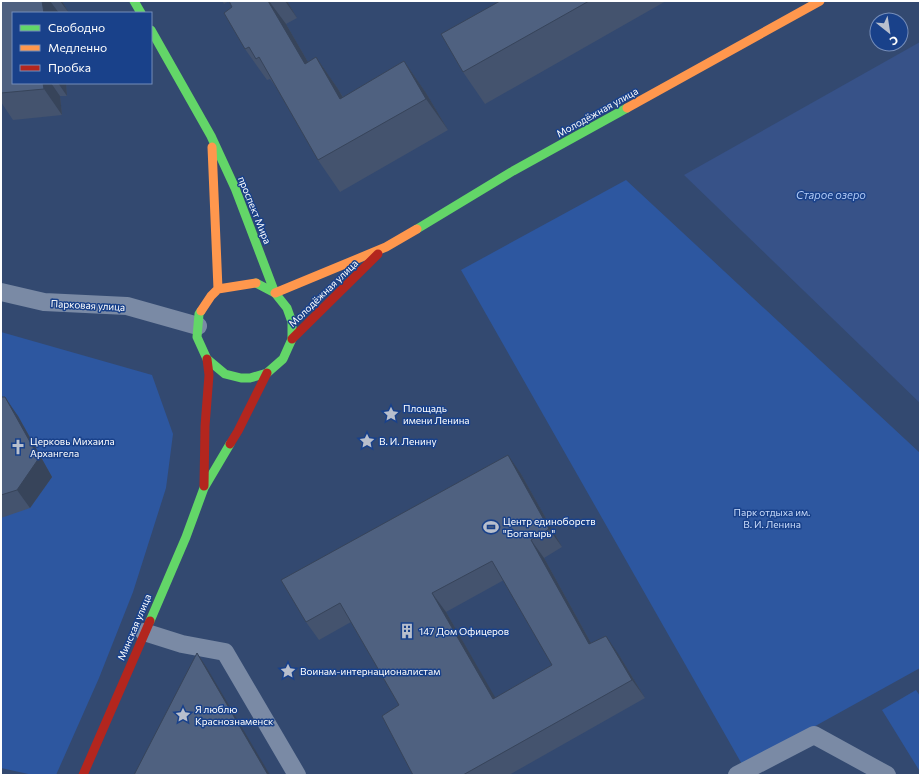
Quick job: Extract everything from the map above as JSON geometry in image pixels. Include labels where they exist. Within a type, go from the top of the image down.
[{"type":"street","points":[[134,1],[140,12]]},
{"type":"street","name":"Молодёжная улица","points":[[275,293],[386,247],[513,171],[820,1]]},
{"type":"street","name":"проспект Мира","points":[[152,32],[211,136],[235,188],[275,293]]},
{"type":"street","name":"проспект Мира","points":[[211,136],[218,289]]},
{"type":"street","name":"Молодёжная улица","points":[[292,339],[386,247]]},
{"type":"street","points":[[256,284],[275,293],[287,308],[292,322],[292,339],[283,358],[267,373],[250,378],[241,378],[225,374],[206,359],[197,337],[199,314],[211,296],[218,289],[256,284]]},
{"type":"street","name":"Парковая улица","points":[[1,292],[44,302],[127,306],[198,326]]},
{"type":"street","name":"Минская улица","points":[[204,488],[205,426],[209,375],[206,359]]},
{"type":"street","name":"Минская улица","points":[[83,775],[186,537],[204,488],[238,431],[267,373]]},
{"type":"street","points":[[144,632],[182,644],[225,652],[297,775]]},
{"type":"street","points":[[737,775],[814,735],[887,775]]},
{"type":"green space","name":"Парк отдыха им. В. И. Ленина","points":[[626,180],[920,453],[920,668],[743,766],[461,270]]},
{"type":"green space","points":[[1,332],[152,375],[173,434],[166,488],[133,592],[99,678],[56,775],[33,775],[1,768]]},
{"type":"green space","points":[[916,690],[920,696],[919,770],[882,710]]},
{"type":"water","name":"Старое озеро","points":[[920,42],[920,403],[684,175],[902,52],[909,52],[909,48]]},
{"type":"building","points":[[1,1],[42,1],[44,12],[12,12],[12,84],[43,84],[44,89],[1,93]]},
{"type":"building","points":[[229,1],[268,1],[305,64],[316,57],[340,99],[404,61],[426,99],[318,160],[259,57],[256,59],[249,47],[245,49],[224,13],[232,7]]},
{"type":"building","points":[[500,1],[589,1],[463,72],[441,34]]},
{"type":"building","points":[[1,397],[5,397],[39,458],[17,490],[1,495]]},
{"type":"building","name":"147 Дом Офицеров","points":[[508,455],[549,529],[531,540],[589,644],[606,636],[632,680],[463,775],[413,775],[382,716],[399,705],[340,603],[306,622],[281,580]],"holes":[[[492,561],[552,665],[493,699],[432,593]]]},
{"type":"building","points":[[197,653],[268,775],[134,775]]},
{"type":"traffic: fast","points":[[134,1],[140,12]]},
{"type":"traffic: fast","points":[[152,32],[211,136],[235,188],[275,293]]},
{"type":"traffic: fast","points":[[417,229],[513,171],[627,108]]},
{"type":"traffic: fast","points":[[201,311],[199,314],[197,337],[207,359],[225,374],[241,378],[250,378],[267,373],[283,359],[292,339],[292,322],[287,308],[275,293],[256,283]]},
{"type":"traffic: fast","points":[[150,621],[186,537],[204,488],[230,444]]},
{"type":"traffic: slow","points":[[627,108],[820,1]]},
{"type":"traffic: slow","points":[[212,147],[218,289]]},
{"type":"traffic: slow","points":[[275,293],[386,247],[417,229]]},
{"type":"traffic: slow","points":[[201,311],[211,296],[218,289],[256,283]]},
{"type":"traffic: jam","points":[[292,339],[378,254]]},
{"type":"traffic: jam","points":[[204,486],[205,426],[209,375],[207,359]]},
{"type":"traffic: jam","points":[[230,444],[267,373]]},
{"type":"traffic: jam","points":[[83,775],[150,621]]},
{"type":"place","name":"Площадь имени Ленина","points":[[391,414]]},
{"type":"place","name":"В. И. Ленину","points":[[367,441]]},
{"type":"place","name":"Церковь Михаила Архангела","points":[[18,447]]},
{"type":"place","name":"Центр единоборств \"Богатырь\"","points":[[491,527]]},
{"type":"place","name":"147 Дом Офицеров","points":[[407,631]]},
{"type":"place","name":"Воинам-интернационалистам","points":[[288,671]]},
{"type":"place","name":"Я люблю Краснознаменск","points":[[183,715]]}]
